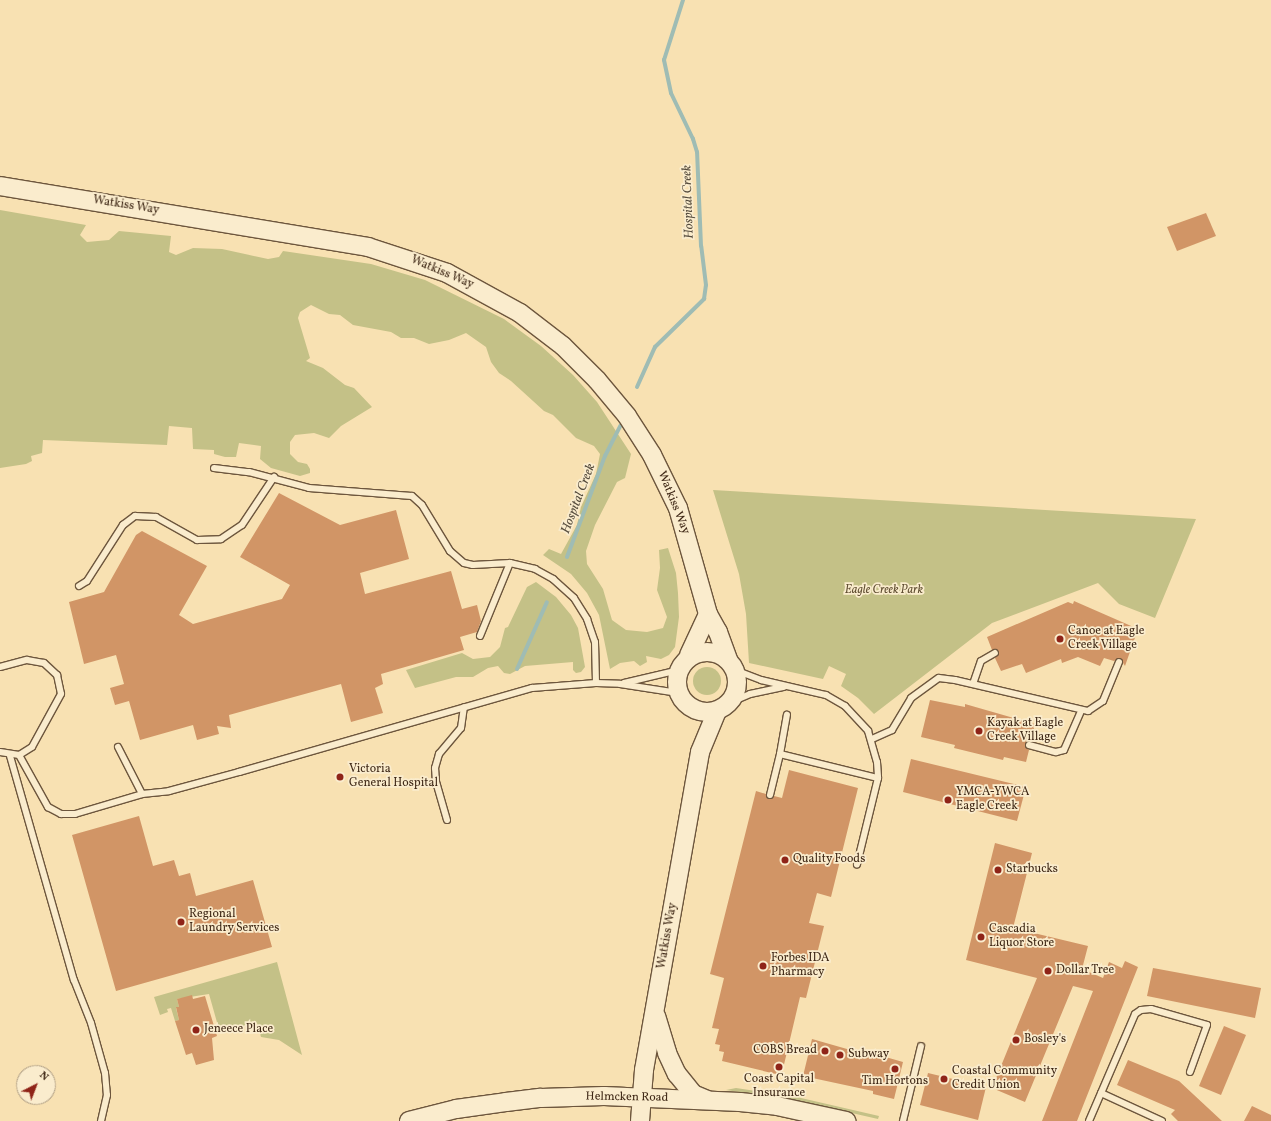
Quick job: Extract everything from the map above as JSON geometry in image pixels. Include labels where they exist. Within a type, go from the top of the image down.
[{"type":"street","name":"Watkiss Way","points":[[0,186],[368,247],[421,262],[496,298],[542,329],[569,352],[607,391],[636,429],[660,469],[678,508],[708,614],[732,666]]},
{"type":"street","points":[[690,655],[710,651],[719,654],[732,666],[737,682],[735,693],[723,707],[696,711],[685,704],[678,693],[676,681],[678,670],[690,655],[708,614]]},
{"type":"street","name":"Watkiss Way","points":[[700,752],[723,707]]},
{"type":"street","name":"Watkiss Way","points":[[640,1121],[655,1009],[700,752],[696,711]]},
{"type":"street","points":[[655,1009],[667,1053],[677,1074],[693,1094],[707,1100]]},
{"type":"street","name":"Helmcken Road","points":[[409,1121],[456,1109],[541,1098],[642,1098],[707,1100],[777,1106],[846,1121]]},
{"type":"lane","points":[[214,468],[274,477],[309,488],[406,494],[422,505],[450,551],[464,563],[473,565],[510,563],[544,573],[574,598],[587,619],[595,642],[596,683]]},
{"type":"lane","points":[[79,586],[87,581],[123,525],[134,516],[156,516],[196,540],[221,539],[242,525],[274,477]]},
{"type":"lane","points":[[480,636],[510,563]]},
{"type":"lane","points":[[973,684],[981,661],[995,653]]},
{"type":"lane","points":[[0,667],[27,660],[38,661],[54,672],[60,687],[59,702],[32,748],[19,755],[10,756],[0,752]]},
{"type":"lane","points":[[872,739],[892,730],[906,703],[934,680],[945,678],[1081,711],[1093,709],[1103,701],[1119,662]]},
{"type":"lane","points":[[732,666],[787,686],[820,694],[835,700],[854,714],[872,739],[878,778],[857,864]]},
{"type":"lane","points":[[620,684],[678,670]]},
{"type":"lane","points":[[19,755],[43,801],[61,814],[75,814],[142,794],[169,791],[243,771],[532,688],[596,683],[620,684],[678,693]]},
{"type":"lane","points":[[723,707],[756,692],[787,686]]},
{"type":"lane","points":[[447,820],[436,782],[435,768],[439,754],[461,728],[464,707]]},
{"type":"lane","points":[[1029,745],[1056,752],[1064,750],[1081,711]]},
{"type":"lane","points":[[770,795],[780,754],[787,715]]},
{"type":"lane","points":[[387,730],[389,737]]},
{"type":"lane","points":[[351,740],[353,748]]},
{"type":"lane","points":[[118,747],[142,794]]},
{"type":"lane","points":[[315,750],[317,758]]},
{"type":"lane","points":[[780,754],[878,778]]},
{"type":"lane","points":[[10,756],[74,980],[91,1022],[105,1074],[106,1100],[101,1121]]},
{"type":"lane","points":[[278,761],[280,768]]},
{"type":"lane","points":[[243,771],[245,778]]},
{"type":"lane","points":[[1089,1121],[1134,1014],[1142,1010],[1150,1009],[1207,1025],[1190,1072]]},
{"type":"lane","points":[[903,1121],[921,1046]]},
{"type":"lane","points":[[1101,1093],[1162,1121]]},
{"type":"green space","points":[[0,210],[86,225],[80,235],[87,242],[109,240],[119,231],[171,236],[169,252],[176,255],[193,248],[222,249],[268,259],[279,257],[283,251],[371,264],[425,280],[504,319],[541,346],[573,375],[597,402],[631,454],[625,478],[617,482],[595,525],[586,551],[587,564],[603,589],[612,620],[626,630],[647,632],[663,628],[667,617],[657,590],[660,568],[659,550],[668,548],[676,573],[678,593],[679,617],[675,647],[669,655],[661,659],[646,656],[647,662],[640,666],[634,661],[620,663],[610,669],[599,615],[587,593],[571,574],[543,555],[549,549],[561,554],[577,525],[581,507],[596,474],[600,454],[594,446],[576,438],[553,415],[544,411],[511,381],[499,373],[491,362],[486,347],[466,333],[449,340],[429,344],[414,338],[401,338],[391,332],[353,325],[340,315],[329,314],[311,305],[300,312],[298,318],[310,358],[306,361],[323,368],[345,385],[354,388],[372,407],[341,426],[329,438],[314,433],[295,435],[290,442],[290,454],[298,462],[307,464],[310,469],[310,473],[300,476],[271,468],[260,459],[261,446],[239,443],[236,457],[225,457],[214,454],[214,450],[193,449],[192,428],[169,426],[167,445],[43,440],[42,453],[31,456],[32,461],[26,464],[0,468]]},
{"type":"green space","name":"Eagle Creek Park","points":[[713,490],[1196,519],[1155,618],[1119,604],[1098,583],[992,623],[874,714],[858,698],[841,686],[846,674],[829,666],[823,679],[749,663],[746,614],[739,574]]},
{"type":"green space","points":[[536,582],[556,597],[571,615],[578,628],[585,667],[581,672],[576,673],[573,670],[573,662],[525,666],[510,674],[504,673],[498,666],[488,668],[473,677],[456,677],[415,688],[406,670],[462,653],[473,659],[490,657],[500,647],[505,628],[508,627],[527,587]]},
{"type":"green space","points":[[707,667],[717,671],[721,681],[717,691],[707,695],[697,691],[693,681],[697,671]]},
{"type":"green space","points":[[277,962],[302,1055],[279,1040],[261,1037],[257,1023],[220,1033],[209,994],[177,999],[179,1007],[176,1008],[179,1020],[175,1021],[171,1008],[167,1009],[168,1012],[160,1015],[154,997]]},
{"type":"green space","points":[[736,1088],[801,1098],[879,1116],[878,1119],[799,1101],[726,1090]]},
{"type":"building","points":[[1206,213],[1216,236],[1177,251],[1167,227]]},
{"type":"building","points":[[279,493],[340,525],[396,510],[409,559],[360,573],[365,594],[451,571],[462,609],[477,605],[481,621],[477,632],[460,637],[464,650],[381,674],[383,684],[375,688],[383,713],[351,722],[341,684],[229,715],[231,728],[217,726],[219,734],[197,740],[193,725],[140,740],[129,701],[115,705],[110,688],[124,684],[116,655],[84,664],[69,602],[104,592],[136,535],[142,531],[207,566],[179,615],[193,624],[282,599],[290,585],[240,557]]},
{"type":"building","name":"Canoe at Eagle Creek Village","points":[[1074,601],[1138,629],[1125,666],[1120,658],[1114,661],[1104,658],[1100,666],[1078,657],[1062,663],[1061,659],[1026,673],[1022,664],[1001,671],[995,658],[999,651],[992,650],[987,637],[1068,602],[1073,604]]},
{"type":"building","name":"Kayak at Eagle Creek Village","points":[[930,700],[965,707],[965,704],[1035,724],[1031,741],[1025,744],[1029,750],[1026,762],[1004,757],[1003,760],[954,748],[955,745],[921,737]]},
{"type":"building","points":[[911,759],[1026,787],[1017,821],[903,792]]},
{"type":"building","points":[[789,770],[858,788],[831,897],[817,893],[809,923],[824,926],[806,998],[800,997],[782,1073],[777,1072],[776,1074],[722,1061],[724,1052],[719,1051],[720,1045],[715,1044],[719,1029],[712,1028],[724,978],[710,974],[756,791],[766,794],[769,799],[774,796],[782,798]]},
{"type":"building","name":"Regional Laundry Services","points":[[139,816],[153,866],[174,860],[179,876],[190,873],[196,896],[253,880],[272,947],[116,991],[72,835]]},
{"type":"building","points":[[995,843],[1032,853],[1013,928],[1088,946],[1082,969],[1103,978],[1109,962],[1122,968],[1125,961],[1138,967],[1077,1121],[1042,1121],[1093,991],[1073,986],[1025,1102],[992,1088],[1037,978],[966,960]]},
{"type":"building","points":[[1153,968],[1261,988],[1255,1018],[1147,996]]},
{"type":"building","name":"Jeneece Place","points":[[192,995],[193,999],[205,996],[217,1036],[212,1038],[214,1060],[196,1065],[192,1053],[186,1055],[175,1021],[179,1020],[176,1007],[179,1007],[177,999]]},
{"type":"building","points":[[1224,1026],[1246,1035],[1221,1095],[1199,1086]]},
{"type":"building","points":[[812,1039],[882,1059],[882,1056],[903,1062],[894,1099],[873,1094],[873,1091],[803,1076]]},
{"type":"building","points":[[1128,1060],[1179,1081],[1222,1121],[1178,1121],[1171,1114],[1175,1110],[1117,1085]]},
{"type":"building","points":[[928,1073],[986,1087],[978,1120],[920,1105]]},
{"type":"building","points":[[1252,1106],[1271,1115],[1271,1121],[1244,1121]]},
{"type":"waterway","name":"Hospital Creek","points":[[637,387],[655,347],[704,299],[706,285],[701,246],[697,152],[693,139],[671,93],[664,60],[683,0]]},
{"type":"waterway","name":"Hospital Creek","points":[[567,557],[605,456],[620,426]]},
{"type":"waterway","name":"Hospital Creek","points":[[517,669],[547,602]]},
{"type":"place","name":"Canoe at Eagle Creek Village","points":[[1060,639]]},
{"type":"place","name":"Kayak at Eagle Creek Village","points":[[979,731]]},
{"type":"place","name":"Victoria General Hospital","points":[[340,777]]},
{"type":"place","name":"YMCA-YWCA Eagle Creek","points":[[948,800]]},
{"type":"place","name":"Quality Foods","points":[[785,860]]},
{"type":"place","name":"Starbucks","points":[[998,870]]},
{"type":"place","name":"Regional Laundry Services","points":[[181,922]]},
{"type":"place","name":"Cascadia Liquor Store","points":[[981,937]]},
{"type":"place","name":"Forbes IDA Pharmacy","points":[[763,966]]},
{"type":"place","name":"Dollar Tree","points":[[1048,971]]},
{"type":"place","name":"Jeneece Place","points":[[196,1030]]},
{"type":"place","name":"Bosley's","points":[[1016,1040]]},
{"type":"place","name":"COBS Bread","points":[[825,1051]]},
{"type":"place","name":"Subway","points":[[840,1055]]},
{"type":"place","name":"Coast Capital Insurance","points":[[779,1067]]},
{"type":"place","name":"Tim Hortons","points":[[895,1069]]},
{"type":"place","name":"Coastal Community Credit Union","points":[[944,1079]]}]
